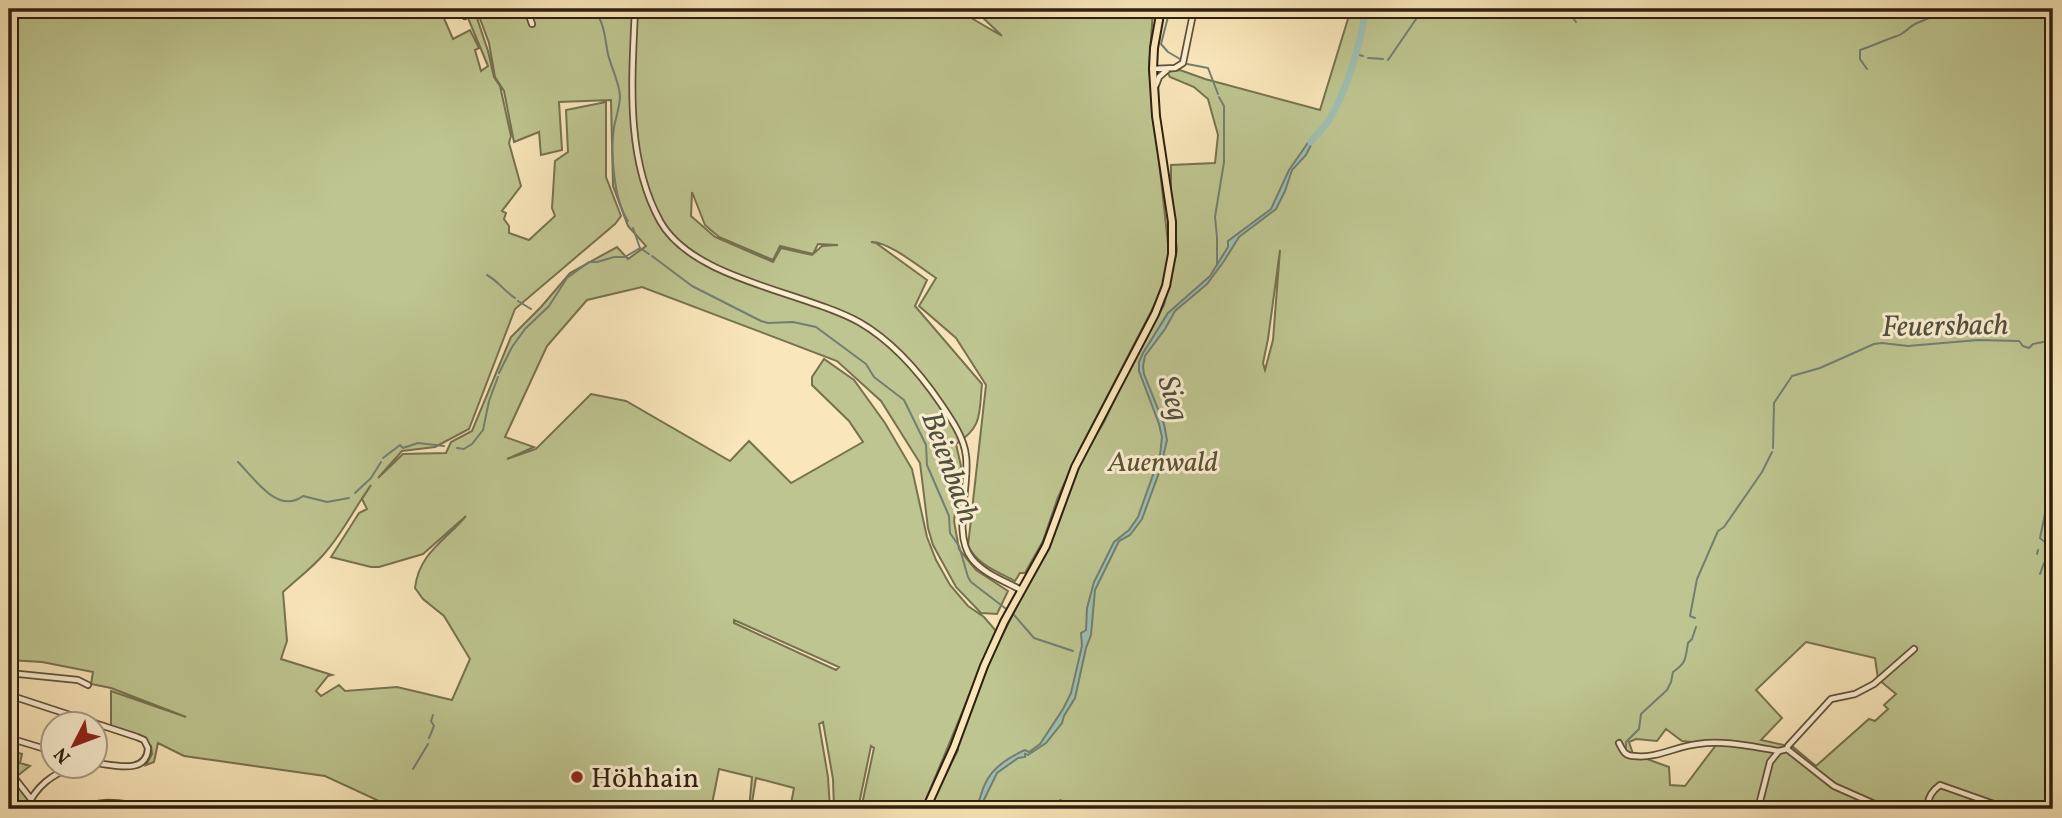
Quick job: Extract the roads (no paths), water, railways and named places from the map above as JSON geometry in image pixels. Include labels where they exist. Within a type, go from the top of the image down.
[{"type":"main road","points":[[926,809],[1004,622],[1046,546],[1075,467],[1155,314],[1169,277],[1172,222],[1153,69],[1160,9]]},
{"type":"street","points":[[461,9],[465,16]]},
{"type":"street","points":[[527,9],[532,24]]},
{"type":"street","points":[[635,9],[633,70],[636,155],[646,191],[666,230],[683,247],[710,265],[844,314],[874,332],[898,353],[941,403],[965,449],[967,469],[963,526],[968,552],[984,570],[1021,590]]},
{"type":"street","points":[[1153,69],[1178,67],[1185,59],[1194,9]]},
{"type":"street","points":[[1154,92],[1159,77],[1168,69]]},
{"type":"street","points":[[1619,743],[1623,752],[1631,756],[1647,757],[1675,748],[1709,743],[1779,751],[1787,749],[1831,699],[1855,694],[1874,684],[1914,649]]},
{"type":"street","points":[[9,673],[78,680],[88,685]]},
{"type":"street","points":[[9,695],[55,710]]},
{"type":"street","points":[[108,727],[137,737],[145,742],[148,748],[147,757],[138,765],[108,764]]},
{"type":"street","points":[[9,738],[38,747]]},
{"type":"street","points":[[1787,749],[1834,786],[1886,809]]},
{"type":"street","points":[[1758,809],[1770,762],[1779,751]]},
{"type":"street","points":[[9,771],[31,799]]},
{"type":"street","points":[[26,809],[48,780]]},
{"type":"street","points":[[1929,809],[1929,798],[1935,788],[1940,786],[2008,809]]},
{"type":"street","points":[[80,809],[94,803],[131,805]]},
{"type":"waterway","name":"Beienbach","points":[[593,9],[603,28],[620,96],[614,127],[613,163],[619,201],[628,221]]},
{"type":"waterway","points":[[1170,9],[1161,44],[1180,59]]},
{"type":"waterway","name":"Sieg","points":[[1311,142],[1329,120],[1342,94],[1357,51],[1366,9]]},
{"type":"waterway","points":[[1388,60],[1423,9]]},
{"type":"waterway","points":[[1566,9],[1576,22]]},
{"type":"waterway","points":[[1867,69],[1860,59],[1860,50],[1900,35],[1945,9]]},
{"type":"waterway","points":[[1356,54],[1363,56]]},
{"type":"waterway","points":[[1368,58],[1383,59]]},
{"type":"waterway","points":[[1187,64],[1208,68],[1218,94]]},
{"type":"waterway","points":[[1217,265],[1215,217],[1224,162],[1224,106],[1219,97]]},
{"type":"waterway","name":"Beienbach","points":[[633,228],[640,248],[649,254]]},
{"type":"waterway","points":[[499,373],[512,347],[525,329],[549,306],[567,278],[589,262],[625,257],[640,248]]},
{"type":"waterway","name":"Beienbach","points":[[652,256],[692,286],[761,321],[793,322],[816,327],[866,364],[874,377],[904,400],[926,445],[927,465],[949,516],[950,533],[959,546],[971,582],[1014,615],[1034,638],[1073,651]]},
{"type":"waterway","points":[[487,275],[515,298]]},
{"type":"waterway","points":[[518,301],[531,309]]},
{"type":"waterway","name":"Feuersbach","points":[[1773,448],[1774,403],[1792,376],[1820,368],[1874,344],[1908,346],[1978,340],[2019,341],[2029,348],[2033,344],[2053,340]]},
{"type":"waterway","points":[[457,448],[464,449],[472,444],[483,430],[489,401],[498,377]]},
{"type":"waterway","points":[[2053,392],[2050,395],[2053,402]]},
{"type":"waterway","points":[[383,458],[400,445],[403,448],[418,443],[444,446]]},
{"type":"waterway","name":"Feuersbach","points":[[1695,618],[1690,616],[1697,579],[1718,531],[1724,527],[1762,472],[1772,452]]},
{"type":"waterway","points":[[238,462],[259,485],[276,498],[285,501],[294,501],[303,496],[327,502],[349,498]]},
{"type":"waterway","points":[[355,493],[371,478],[381,462]]},
{"type":"waterway","points":[[2052,498],[2053,502]]},
{"type":"waterway","points":[[2047,550],[2047,544],[2040,538],[2046,509],[2053,503]]},
{"type":"waterway","points":[[2037,554],[2038,550]]},
{"type":"waterway","points":[[2040,574],[2044,563]]},
{"type":"waterway","name":"Feuersbach","points":[[1626,749],[1626,742],[1639,729],[1641,714],[1667,690],[1673,672],[1683,663],[1696,627]]},
{"type":"waterway","points":[[429,738],[434,726],[431,721],[433,715]]},
{"type":"waterway","points":[[413,769],[428,744]]},
{"type":"waterway","points":[[1060,800],[1078,809]]},
{"type":"place","name":"Höhhain","points":[[577,777]]},
{"type":"park label","name":"Auenwald","points":[[1163,461]]}]
